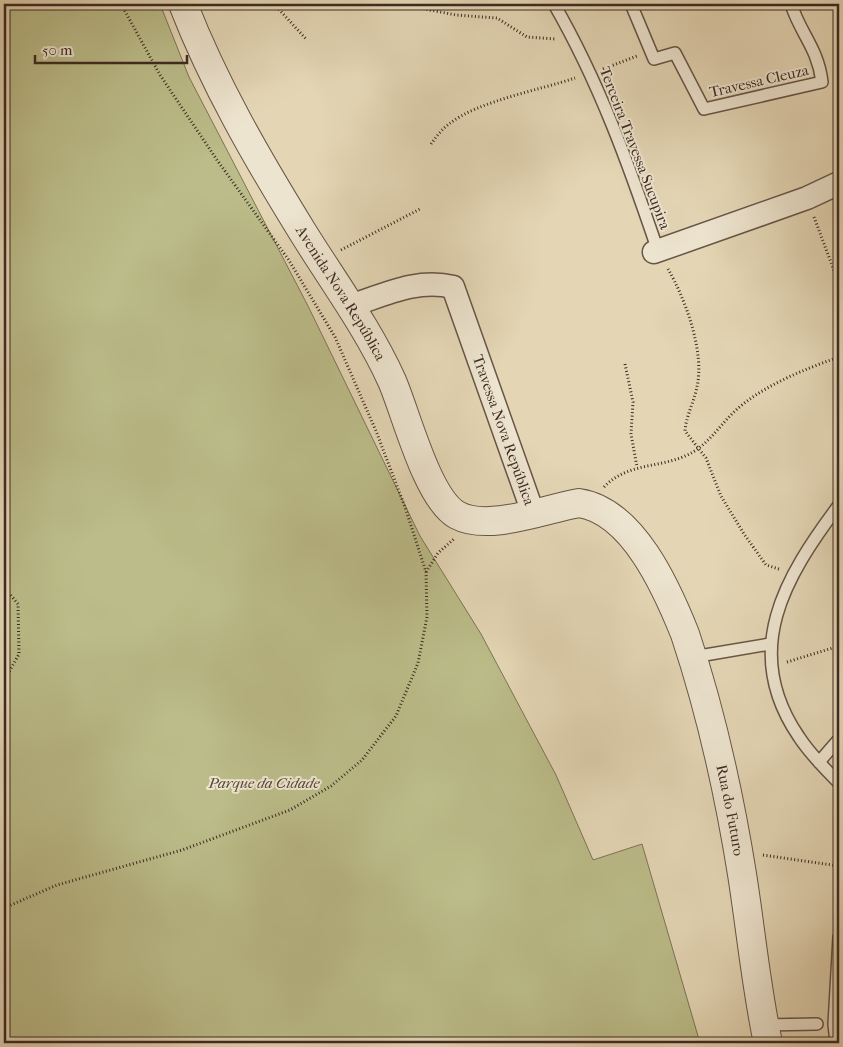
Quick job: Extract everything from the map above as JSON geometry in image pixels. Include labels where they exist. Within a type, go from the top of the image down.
[{"type":"street","name":"Avenida Nova República","points":[[183,4],[200,48],[251,145],[350,306],[388,373],[433,488],[446,506],[456,514],[480,522],[533,513]]},
{"type":"street","points":[[656,251],[807,198],[839,183]]},
{"type":"street","name":"Travessa Nova República","points":[[350,306],[419,284],[436,283],[453,287],[533,513],[579,503],[590,505]]},
{"type":"street","name":"Rua do Futuro","points":[[590,505],[616,522],[630,535],[646,556],[677,613],[693,657],[722,770],[739,857],[766,1034]]},
{"type":"lane","name":"Terceira Travessa Sucupira","points":[[554,4],[591,73],[618,138],[656,251]]},
{"type":"lane","points":[[630,4],[650,52]]},
{"type":"lane","name":"Travessa Cleuza","points":[[650,52],[654,59],[675,53],[704,110],[822,82],[811,41],[790,4]]},
{"type":"lane","points":[[839,505],[793,574],[782,596],[770,644],[778,695],[786,715],[799,738],[839,784]]},
{"type":"lane","points":[[693,657],[770,644]]},
{"type":"lane","points":[[819,762],[839,740]]},
{"type":"lane","points":[[836,1043],[839,937]]},
{"type":"lane","points":[[766,1034],[817,1024]]},
{"type":"path","points":[[4,908],[57,885],[182,850],[290,810],[331,786],[362,760],[396,716],[418,663],[427,616],[426,572],[405,507],[379,439],[335,337],[288,259],[217,160],[160,75],[121,4]]},
{"type":"path","points":[[274,4],[307,40]]},
{"type":"path","points":[[399,4],[456,15],[497,18],[528,37],[574,39]]},
{"type":"path","points":[[430,144],[449,124],[493,103],[591,73],[650,52]]},
{"type":"path","points":[[807,198],[839,284]]},
{"type":"path","points":[[320,259],[362,240],[420,209]]},
{"type":"path","points":[[656,251],[676,283],[697,349],[698,385],[684,431],[706,458],[722,496],[766,565],[793,574]]},
{"type":"path","points":[[590,505],[606,485],[637,467],[682,458],[700,449],[736,410],[802,369],[839,358]]},
{"type":"path","points":[[625,364],[633,402],[631,434],[637,467]]},
{"type":"path","points":[[426,572],[438,553],[454,539],[480,522]]},
{"type":"path","points":[[4,587],[18,604],[19,654],[4,682]]},
{"type":"path","points":[[772,666],[839,646]]},
{"type":"path","points":[[739,857],[763,855],[787,857],[839,866]]},
{"type":"green space","name":"Parque da Cidade","points":[[4,4],[160,4],[189,77],[308,306],[420,536],[481,634],[556,775],[593,860],[642,844],[700,1043],[4,1043]]}]
